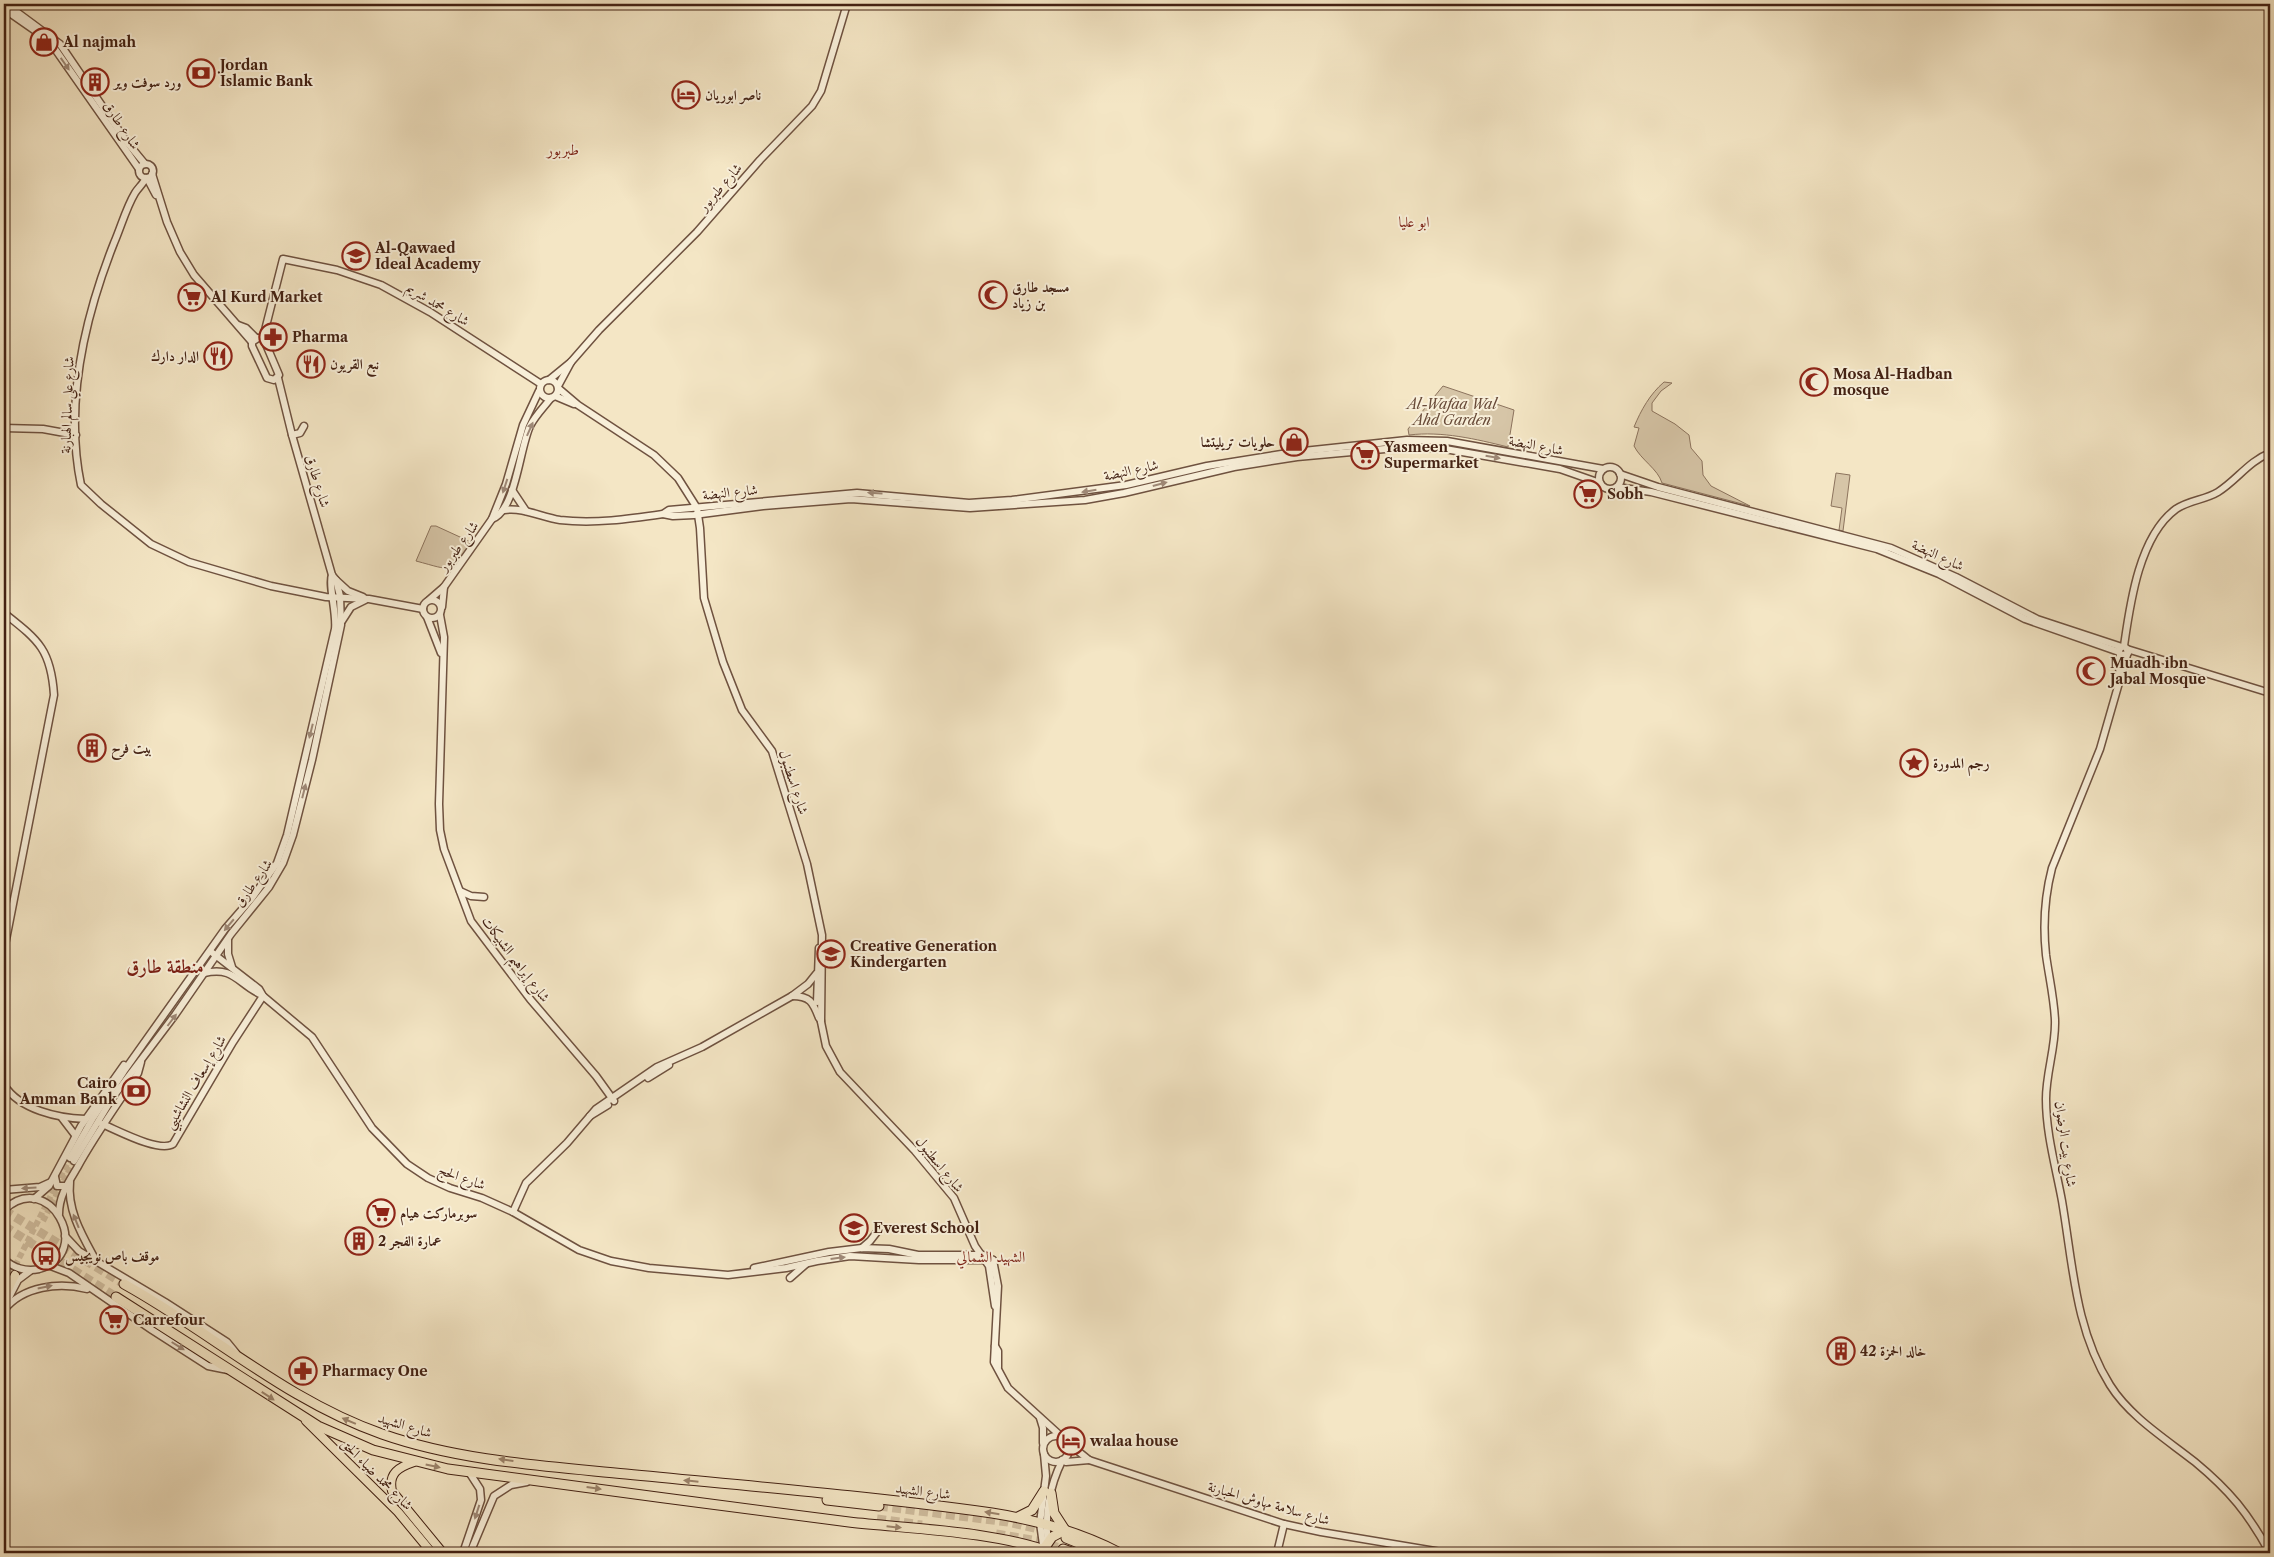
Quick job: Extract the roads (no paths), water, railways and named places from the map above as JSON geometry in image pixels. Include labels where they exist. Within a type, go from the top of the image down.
[{"type":"highway","name":"شارع الشهيد","points":[[124,1284],[325,1410],[382,1434],[414,1444],[554,1467],[716,1483],[757,1485],[1016,1517],[1044,1524],[1103,1553]]},
{"type":"highway","points":[[116,1297],[300,1416],[373,1450],[414,1462],[469,1472],[692,1502],[978,1536],[1049,1550],[1066,1534],[1054,1513],[1048,1492]]},
{"type":"highway","name":"شارع الشهيد","points":[[716,1483],[727,1487],[879,1506]]},
{"type":"highway","points":[[1016,1517],[1032,1510],[1048,1492]]},
{"type":"highway","points":[[692,1502],[700,1498],[877,1519]]},
{"type":"highway","name":"شارع الشهيد","points":[[1066,1534],[1120,1553]]},
{"type":"highway","points":[[1063,1549],[1074,1553]]},
{"type":"main road","points":[[4,1289],[13,1275],[4,1298]]},
{"type":"main road","name":"شارع محمد ضياء الحق","points":[[300,1416],[340,1453],[406,1521],[432,1553]]},
{"type":"main road","name":"شارع محمد ضياء الحق","points":[[414,1462],[396,1470],[391,1486],[392,1491],[443,1553]]},
{"type":"main road","points":[[406,1521],[414,1516]]},
{"type":"street","name":"شارع طارق","points":[[6,4],[60,44],[120,134],[145,164],[151,166],[148,177],[173,238],[194,275],[238,325],[246,328],[257,339],[277,367],[279,375],[275,379]]},
{"type":"street","name":"شارع طبربور","points":[[549,380],[570,362],[599,330],[697,232],[814,102],[821,91],[847,4]]},
{"type":"street","name":"شارع طارق","points":[[4,9],[37,32],[55,49],[139,171]]},
{"type":"street","points":[[145,164],[139,171],[148,177]]},
{"type":"street","name":"شارع علي سالم الهبارنة","points":[[139,171],[136,192],[103,272],[87,323],[78,371],[76,435],[81,485],[101,504],[157,548],[202,567],[271,586],[337,597],[369,599],[423,609]]},
{"type":"street","name":"شارع علي سالم الهبارنة","points":[[136,192],[148,177]]},
{"type":"street","name":"شارع محمد شريم","points":[[257,339],[266,321],[283,259],[337,270],[381,285],[430,312],[540,388]]},
{"type":"street","name":"شارع طارق","points":[[139,1058],[204,973],[213,953],[228,939],[269,887],[283,863],[293,835],[331,677],[341,625],[337,597],[330,580],[334,577],[281,394],[275,379],[266,376],[257,339]]},
{"type":"street","name":"شارع طبربور","points":[[558,387],[570,362]]},
{"type":"street","points":[[549,380],[553,381],[578,405],[553,397],[544,397],[540,388],[549,380]]},
{"type":"street","points":[[504,510],[512,490],[531,425],[553,397],[558,387]]},
{"type":"street","name":"شارع طبربور","points":[[429,600],[444,587],[492,519],[506,484],[523,425],[540,388]]},
{"type":"street","name":"شارع اسطنبول","points":[[578,405],[638,442],[654,455],[678,478],[695,510],[700,538],[704,598],[723,662],[742,710],[772,751],[806,864],[823,947],[821,1021]]},
{"type":"street","points":[[292,435],[300,434],[304,426]]},
{"type":"street","points":[[4,428],[48,429],[76,435]]},
{"type":"street","name":"شارع النهضة","points":[[504,510],[516,509],[560,520],[596,522],[663,514],[673,516],[695,510],[857,493],[969,503],[1012,500],[1126,485],[1207,466],[1294,452],[1407,440],[1447,441],[1603,469]]},
{"type":"street","name":"شارع النهضة","points":[[695,510],[851,500],[970,508],[1085,500],[1124,493],[1197,474],[1234,467],[1297,457],[1400,448],[1445,449],[1560,468],[1600,483]]},
{"type":"street","name":"شارع بيت الرضوان","points":[[2270,453],[2251,463],[2219,492],[2177,508],[2160,525],[2143,558],[2127,626],[2120,679],[2100,749],[2052,868],[2048,886],[2045,944],[2054,998],[2055,1028],[2046,1087],[2046,1108],[2077,1299],[2089,1343],[2117,1394],[2144,1422],[2196,1463],[2235,1499],[2252,1520],[2270,1552]]},
{"type":"street","points":[[1614,468],[1620,474],[1621,480],[1617,486],[1608,489],[1600,483],[1599,474],[1603,469],[1614,468]]},
{"type":"street","name":"شارع النهضة","points":[[1620,474],[1650,485],[1891,548],[1956,577],[2038,618],[2124,651]]},
{"type":"street","name":"شارع النهضة","points":[[1617,486],[1651,492],[1877,549],[1940,574],[2025,619],[2124,651]]},
{"type":"street","points":[[512,490],[517,501],[527,512]]},
{"type":"street","name":"شارع طبربور","points":[[492,519],[499,516],[504,510]]},
{"type":"street","points":[[334,577],[348,591],[369,599]]},
{"type":"street","name":"شارع طبربور","points":[[442,607],[444,587]]},
{"type":"street","name":"شارع طارق","points":[[72,1159],[139,1058],[277,863],[287,835],[335,629],[337,597]]},
{"type":"street","points":[[341,625],[351,607],[369,599]]},
{"type":"street","points":[[429,600],[438,601],[442,607],[440,615],[434,618],[427,617],[423,609],[425,603],[429,600]]},
{"type":"street","points":[[4,614],[30,633],[42,646],[49,663],[54,695],[4,950]]},
{"type":"street","name":"شارع إبراهيم الشبيكات","points":[[440,615],[444,637],[439,804],[440,830],[460,891],[471,921],[530,999],[614,1098]]},
{"type":"street","name":"شارع إبراهيم الشبيكات","points":[[427,617],[440,646],[443,662]]},
{"type":"street","points":[[2124,651],[2270,694]]},
{"type":"street","points":[[460,891],[471,896],[484,897]]},
{"type":"street","name":"شارع اسطنبول","points":[[820,926],[816,987],[826,1046],[840,1072],[915,1151],[954,1198],[975,1246],[988,1258],[998,1286],[993,1360],[1008,1388],[1066,1441]]},
{"type":"street","points":[[228,939],[228,954],[232,968]]},
{"type":"street","name":"شارع الحج","points":[[213,953],[259,989],[264,996],[312,1037],[372,1128],[407,1164],[434,1180],[513,1212],[563,1242],[611,1260],[649,1268],[730,1275],[777,1269],[809,1262],[862,1256],[919,1260],[988,1258]]},
{"type":"street","name":"شارع الحج","points":[[204,973],[217,970],[228,972],[251,990],[264,996]]},
{"type":"street","points":[[513,1212],[526,1183],[590,1116],[597,1114],[614,1098],[638,1082],[689,1052],[745,1024],[792,996],[808,984],[817,973]]},
{"type":"street","points":[[792,996],[816,987],[821,979]]},
{"type":"street","name":"شارع إسعاف النشاشيبي","points":[[102,1124],[144,1142],[165,1146],[173,1144],[233,1042],[264,996]]},
{"type":"street","points":[[792,996],[804,996],[809,999],[821,1021]]},
{"type":"street","points":[[34,1199],[53,1179],[75,1135],[121,1069],[139,1058]]},
{"type":"street","points":[[4,1309],[18,1280],[31,1270],[48,1265],[60,1253],[66,1236],[59,1214],[60,1200],[102,1124],[138,1073],[139,1058]]},
{"type":"street","points":[[4,1085],[20,1102],[62,1118],[85,1119]]},
{"type":"street","points":[[62,1118],[75,1135]]},
{"type":"street","points":[[53,1179],[57,1186],[67,1186]]},
{"type":"street","points":[[4,1190],[40,1187],[53,1179]]},
{"type":"street","points":[[71,1179],[70,1194],[73,1211],[96,1260]]},
{"type":"street","points":[[4,1201],[13,1203],[34,1199],[48,1204],[59,1214]]},
{"type":"street","points":[[4,1210],[13,1203]]},
{"type":"street","points":[[862,1248],[877,1232]]},
{"type":"street","points":[[66,1236],[76,1249],[150,1291],[227,1342],[238,1356]]},
{"type":"street","name":"شارع الحج","points":[[720,1274],[829,1252],[862,1248],[889,1249],[918,1254],[988,1258]]},
{"type":"street","points":[[4,1259],[17,1268],[31,1270]]},
{"type":"street","points":[[777,1269],[788,1278],[809,1262]]},
{"type":"street","points":[[48,1265],[64,1271],[208,1366],[228,1370]]},
{"type":"street","points":[[4,1309],[25,1294],[46,1287],[68,1285],[92,1290]]},
{"type":"street","points":[[1040,1417],[1044,1433],[1043,1444],[1048,1492],[1044,1524],[1049,1550]]},
{"type":"street","points":[[1043,1444],[1053,1436],[1066,1441],[1069,1451],[1062,1460],[1048,1492]]},
{"type":"street","name":"شارع سلامة مهاوش الحبارنة","points":[[1066,1441],[1089,1460],[1284,1524],[1330,1534],[1447,1553]]},
{"type":"street","points":[[1044,1454],[1051,1461],[1062,1460]]},
{"type":"street","name":"شارع سلامة مهاوش الحبارنة","points":[[1062,1460],[1066,1462],[1089,1460]]},
{"type":"street","points":[[463,1553],[481,1500],[480,1489],[469,1472]]},
{"type":"street","points":[[470,1553],[494,1496],[511,1485],[535,1480]]},
{"type":"street","points":[[1277,1553],[1284,1524]]},
{"type":"tunnel","points":[[11,1274],[70,1158]]},
{"type":"tunnel","points":[[43,1221],[74,1161]]},
{"type":"tunnel","points":[[4,1210],[124,1284]]},
{"type":"tunnel","points":[[4,1226],[116,1297]]},
{"type":"tunnel","points":[[879,1506],[1008,1522],[1047,1531]]},
{"type":"tunnel","points":[[877,1519],[922,1525]]},
{"type":"tunnel","points":[[996,1534],[1038,1541],[1063,1549]]},
{"type":"place","name":"Al najmah","points":[[44,42]]},
{"type":"place","name":"Jordan Islamic Bank","points":[[201,73]]},
{"type":"place","name":"ورد سوفت وير","points":[[95,82]]},
{"type":"place","name":"ناصر ابوريان","points":[[686,95]]},
{"type":"place","name":"Al-Qawaed Ideal Academy","points":[[356,256]]},
{"type":"place","name":"مسجد طارق بن زياد","points":[[993,295]]},
{"type":"place","name":"Al Kurd Market","points":[[192,297]]},
{"type":"place","name":"Pharma","points":[[273,337]]},
{"type":"place","name":"الدار دارك","points":[[218,356]]},
{"type":"place","name":"نبع القريون","points":[[311,364]]},
{"type":"place","name":"Mosa Al-Hadban mosque","points":[[1814,382]]},
{"type":"place","name":"حلويات تريليتشا","points":[[1294,442]]},
{"type":"place","name":"Yasmeen Supermarket","points":[[1365,455]]},
{"type":"place","name":"Sobh","points":[[1588,494]]},
{"type":"place","name":"Muadh ibn Jabal Mosque","points":[[2091,671]]},
{"type":"place","name":"بيت فرح","points":[[92,748]]},
{"type":"place","name":"رجم المدورة","points":[[1914,763]]},
{"type":"place","name":"Creative Generation Kindergarten","points":[[831,954]]},
{"type":"place","name":"Cairo Amman Bank","points":[[136,1091]]},
{"type":"place","name":"سوبرماركت هيام","points":[[381,1213]]},
{"type":"place","name":"Everest School","points":[[854,1228]]},
{"type":"place","name":"عمارة الفجر 2","points":[[359,1241]]},
{"type":"place","name":"موقف باص نويجيس","points":[[46,1256]]},
{"type":"place","name":"Carrefour","points":[[114,1320]]},
{"type":"place","name":"خالد الحمزة 42","points":[[1841,1351]]},
{"type":"place","name":"Pharmacy One","points":[[303,1371]]},
{"type":"place","name":"walaa house","points":[[1071,1441]]},
{"type":"district","name":"طبربور","points":[[563,149]]},
{"type":"district","name":"ابو عليا","points":[[1414,221]]},
{"type":"district","name":"منطقة طارق","points":[[165,966]]},
{"type":"district","name":"الشهيد الشمالي","points":[[991,1256]]},
{"type":"park label","name":"Al-Wafaa Wal Ahd Garden","points":[[1452,412]]}]
